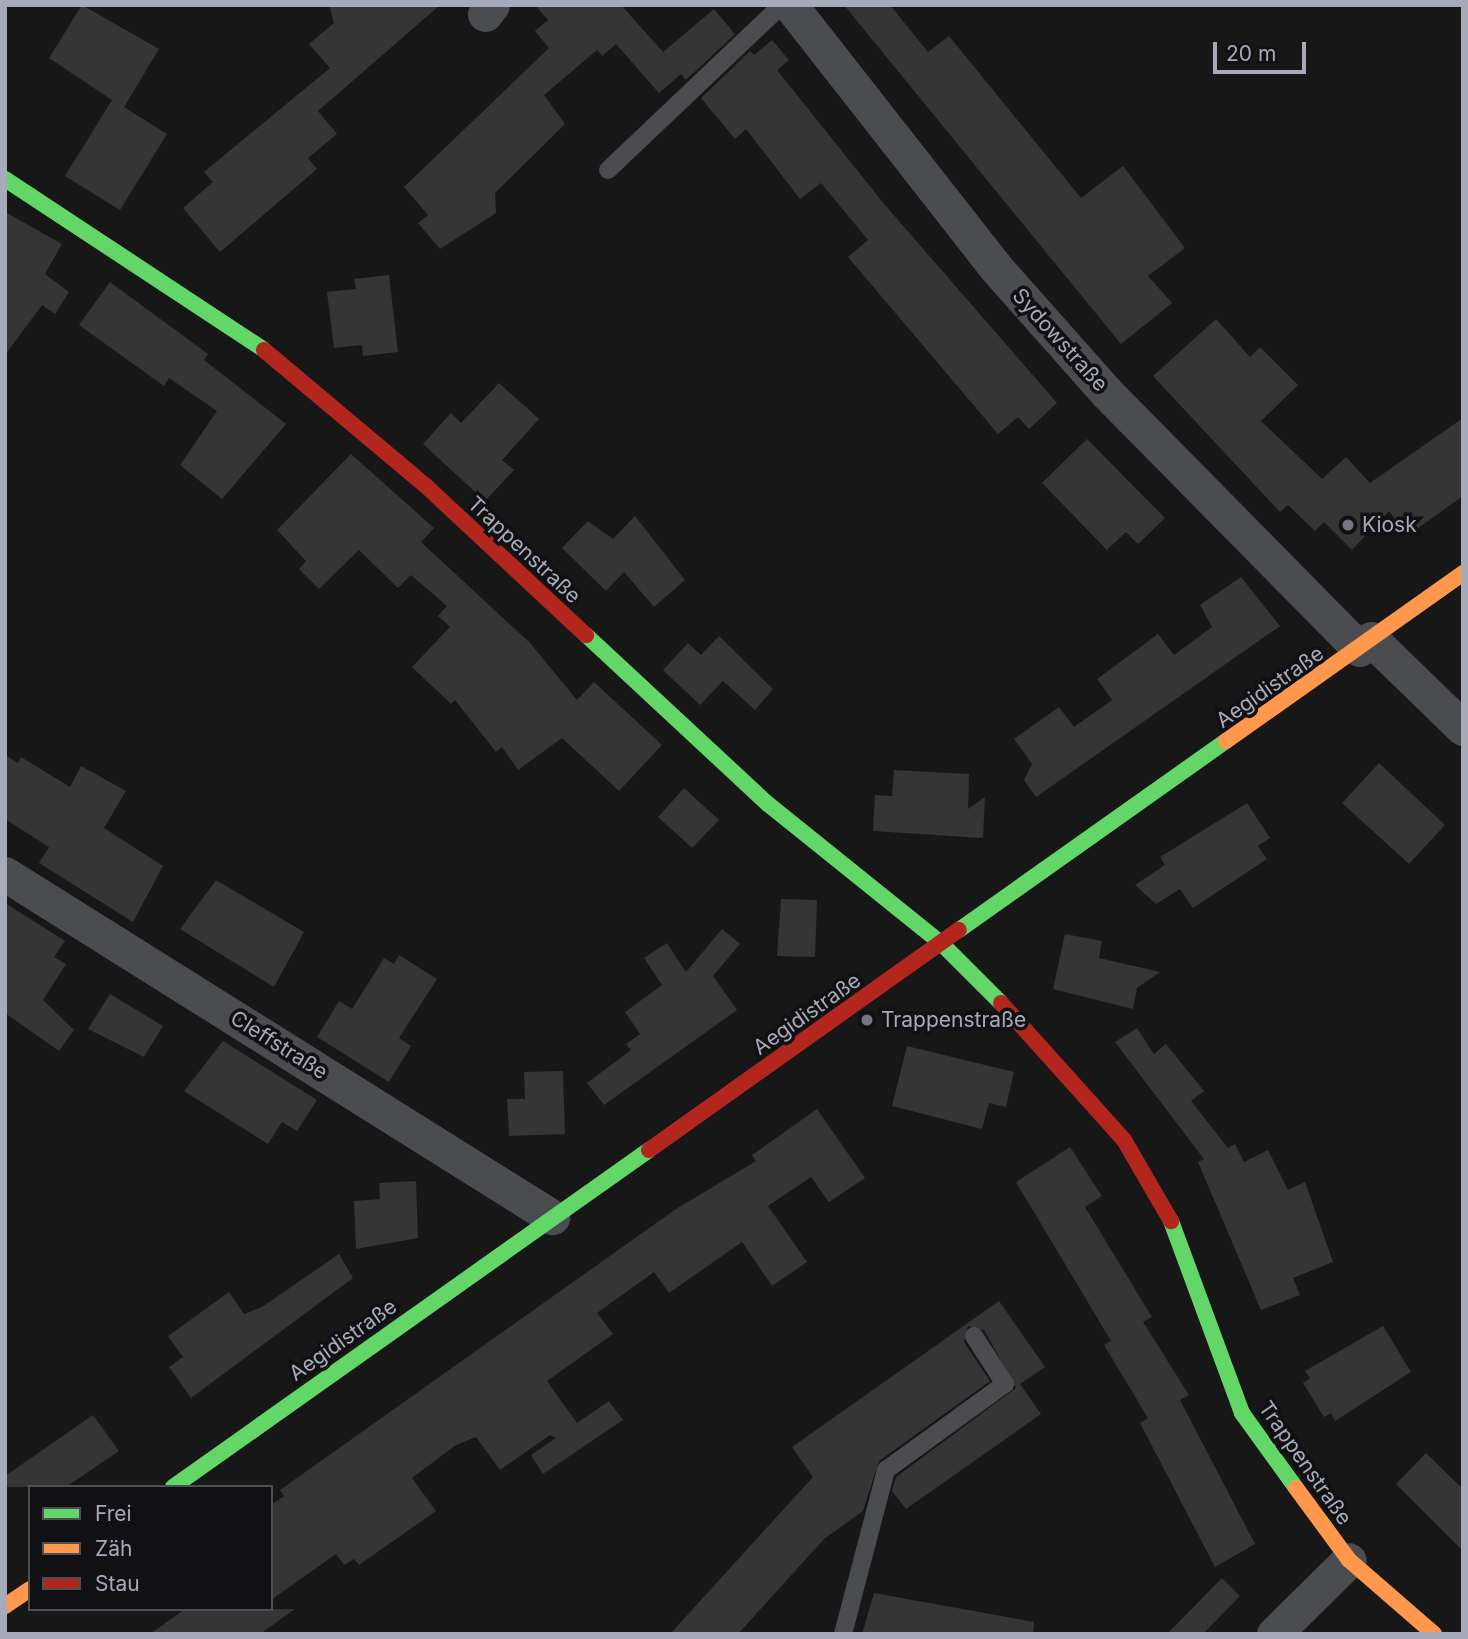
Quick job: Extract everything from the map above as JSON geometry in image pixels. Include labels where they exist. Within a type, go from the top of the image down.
[{"type":"street","name":"Sydowstraße","points":[[790,5],[996,268],[1106,392],[1365,644],[1463,728]]},
{"type":"street","name":"Trappenstraße","points":[[5,179],[244,333],[426,486],[768,804],[942,944],[1050,1053],[1124,1140],[1180,1237],[1242,1413],[1349,1560],[1434,1634]]},
{"type":"street","name":"Aegidistraße","points":[[176,1485],[1463,573]]},
{"type":"street","name":"Cleffstraße","points":[[5,874],[552,1217]]},
{"type":"street","points":[[1275,1634],[1349,1560]]},
{"type":"street","points":[[5,1606],[28,1589]]},
{"type":"lane","points":[[608,170],[782,5]]},
{"type":"lane","points":[[843,1634],[886,1470],[1005,1384],[974,1336]]},
{"type":"building","points":[[82,5],[159,49],[124,107],[167,134],[120,210],[65,176],[112,100],[49,58]]},
{"type":"building","points":[[329,5],[440,5],[318,111],[337,134],[308,158],[317,169],[220,252],[183,208],[213,182],[204,172],[330,68],[309,44],[334,23]]},
{"type":"building","points":[[535,5],[621,5],[663,52],[714,9],[735,34],[686,80],[681,74],[659,93],[616,44],[602,56],[597,50],[544,95],[565,124],[495,193],[496,213],[440,249],[418,223],[428,215],[404,187],[549,48],[535,31],[548,20]]},
{"type":"building","points":[[844,5],[890,5],[928,52],[949,36],[1081,198],[1123,166],[1185,248],[1148,276],[1172,303],[1121,344]]},
{"type":"building","points":[[772,40],[789,60],[777,70],[885,205],[1057,403],[1029,429],[1018,417],[998,434],[848,257],[868,240],[821,183],[800,199],[746,129],[735,139],[701,98],[750,51],[754,55]]},
{"type":"building","points":[[5,212],[62,244],[45,274],[69,292],[55,314],[42,305],[5,355]]},
{"type":"building","points":[[389,275],[398,352],[363,356],[362,345],[334,348],[327,292],[356,289],[354,279]]},
{"type":"building","points":[[110,282],[208,354],[204,360],[286,424],[222,499],[180,465],[217,411],[169,378],[164,386],[79,325]]},
{"type":"building","points":[[1216,319],[1250,357],[1260,347],[1298,385],[1261,421],[1322,479],[1346,457],[1370,483],[1463,418],[1463,496],[1407,536],[1389,511],[1352,550],[1324,522],[1315,531],[1288,505],[1280,512],[1153,376]]},
{"type":"building","points":[[499,383],[539,419],[502,460],[514,470],[485,501],[423,444],[451,413],[461,423]]},
{"type":"building","points":[[1087,439],[1165,518],[1138,544],[1126,532],[1107,550],[1042,483]]},
{"type":"building","points":[[351,454],[434,528],[421,542],[530,643],[577,700],[594,682],[662,745],[619,791],[562,738],[518,770],[502,747],[496,752],[455,700],[451,704],[412,667],[450,627],[438,616],[447,606],[411,575],[398,588],[359,550],[319,589],[299,569],[306,561],[277,530]]},
{"type":"building","points":[[635,516],[685,580],[654,607],[624,572],[606,591],[562,548],[588,521],[613,539]]},
{"type":"building","points":[[1241,577],[1280,626],[1036,797],[1024,780],[1032,764],[1014,739],[1059,707],[1074,727],[1112,700],[1097,679],[1158,634],[1174,655],[1212,627],[1200,605]]},
{"type":"building","points":[[719,636],[773,689],[755,710],[723,681],[700,705],[663,670],[688,643],[701,655]]},
{"type":"building","points":[[5,755],[18,763],[21,757],[70,787],[81,766],[126,791],[104,828],[163,866],[133,922],[39,863],[49,847],[5,819]]},
{"type":"building","points":[[1379,763],[1445,825],[1409,864],[1342,803]]},
{"type":"building","points":[[894,770],[969,774],[968,809],[985,797],[983,838],[873,831],[875,795],[892,796]]},
{"type":"building","points":[[684,788],[719,820],[692,848],[658,817]]},
{"type":"building","points":[[1247,803],[1270,838],[1258,846],[1267,859],[1193,908],[1180,889],[1156,904],[1135,885],[1165,865],[1160,857]]},
{"type":"building","points":[[216,880],[304,932],[274,987],[180,929]]},
{"type":"building","points":[[781,899],[817,900],[815,957],[777,956]]},
{"type":"building","points":[[5,903],[65,941],[54,957],[66,964],[43,1000],[74,1030],[59,1051],[5,1013]]},
{"type":"building","points":[[722,929],[740,944],[713,976],[737,1010],[604,1105],[587,1083],[631,1050],[626,1044],[640,1034],[625,1012],[662,985],[644,958],[667,943],[686,972]]},
{"type":"building","points":[[1065,934],[1102,941],[1099,958],[1160,972],[1137,988],[1133,1009],[1053,989]]},
{"type":"building","points":[[399,955],[437,979],[399,1038],[411,1046],[389,1082],[317,1037],[339,1001],[352,1009],[384,958],[394,964]]},
{"type":"building","points":[[110,994],[163,1026],[144,1057],[88,1029]]},
{"type":"building","points":[[1137,1028],[1154,1054],[1166,1044],[1204,1091],[1191,1101],[1228,1148],[1235,1144],[1244,1162],[1268,1150],[1288,1190],[1305,1182],[1333,1262],[1293,1278],[1300,1295],[1261,1310],[1198,1162],[1204,1159],[1115,1042]]},
{"type":"building","points":[[223,1041],[317,1100],[297,1131],[282,1122],[268,1144],[184,1091]]},
{"type":"building","points":[[907,1046],[1014,1072],[1006,1107],[989,1103],[982,1129],[892,1106]]},
{"type":"building","points":[[563,1071],[565,1134],[509,1136],[507,1099],[525,1099],[524,1072]]},
{"type":"building","points":[[817,1109],[865,1178],[829,1202],[811,1177],[768,1206],[807,1262],[772,1286],[742,1242],[669,1293],[654,1272],[597,1313],[613,1334],[547,1381],[577,1423],[609,1401],[623,1420],[543,1474],[531,1455],[556,1438],[550,1435],[500,1470],[476,1437],[456,1445],[412,1478],[436,1511],[359,1565],[354,1559],[344,1565],[336,1554],[273,1599],[273,1504],[284,1496],[280,1490],[676,1209],[756,1161],[752,1155]]},
{"type":"building","points":[[1070,1147],[1102,1196],[1085,1207],[1152,1317],[1143,1322],[1189,1395],[1180,1400],[1255,1544],[1215,1567],[1140,1423],[1148,1418],[1104,1345],[1111,1341],[1016,1182]]},
{"type":"building","points":[[416,1181],[418,1238],[356,1249],[354,1201],[380,1199],[379,1183]]},
{"type":"building","points":[[339,1254],[353,1278],[191,1398],[169,1367],[183,1357],[168,1336],[229,1292],[244,1314],[262,1307]]},
{"type":"building","points":[[999,1301],[1045,1367],[1020,1384],[1041,1414],[906,1509],[892,1491],[896,1477],[1016,1388],[984,1330],[968,1326],[964,1342],[990,1381],[879,1461],[863,1511],[824,1539],[738,1634],[670,1634],[813,1477],[792,1447]]},
{"type":"building","points":[[1383,1326],[1411,1372],[1335,1421],[1331,1413],[1324,1417],[1303,1383],[1310,1378],[1305,1371]]},
{"type":"building","points":[[93,1415],[119,1451],[69,1485],[5,1487],[5,1476]]},
{"type":"building","points":[[1426,1453],[1463,1489],[1463,1551],[1396,1484]]},
{"type":"building","points":[[1222,1578],[1240,1596],[1203,1634],[1167,1634]]},
{"type":"building","points":[[874,1593],[1034,1622],[1033,1634],[862,1634]]},
{"type":"building","points":[[295,1609],[260,1634],[150,1634],[182,1611]]},
{"type":"traffic: fast","points":[[5,179],[264,350]]},
{"type":"traffic: fast","points":[[586,635],[768,804],[942,944],[1001,1003]]},
{"type":"traffic: fast","points":[[959,930],[1226,741]]},
{"type":"traffic: fast","points":[[176,1485],[649,1150]]},
{"type":"traffic: fast","points":[[1171,1221],[1242,1413],[1296,1488]]},
{"type":"traffic: slow","points":[[1226,741],[1463,573]]},
{"type":"traffic: slow","points":[[1296,1488],[1349,1560],[1434,1634]]},
{"type":"traffic: slow","points":[[5,1606],[28,1590]]},
{"type":"traffic: jam","points":[[264,350],[426,486],[586,635]]},
{"type":"traffic: jam","points":[[649,1150],[959,930]]},
{"type":"traffic: jam","points":[[1001,1003],[1124,1140],[1171,1221]]},
{"type":"place","name":"Kiosk","points":[[1348,525]]},
{"type":"place","name":"Trappenstraße","points":[[867,1020]]}]
